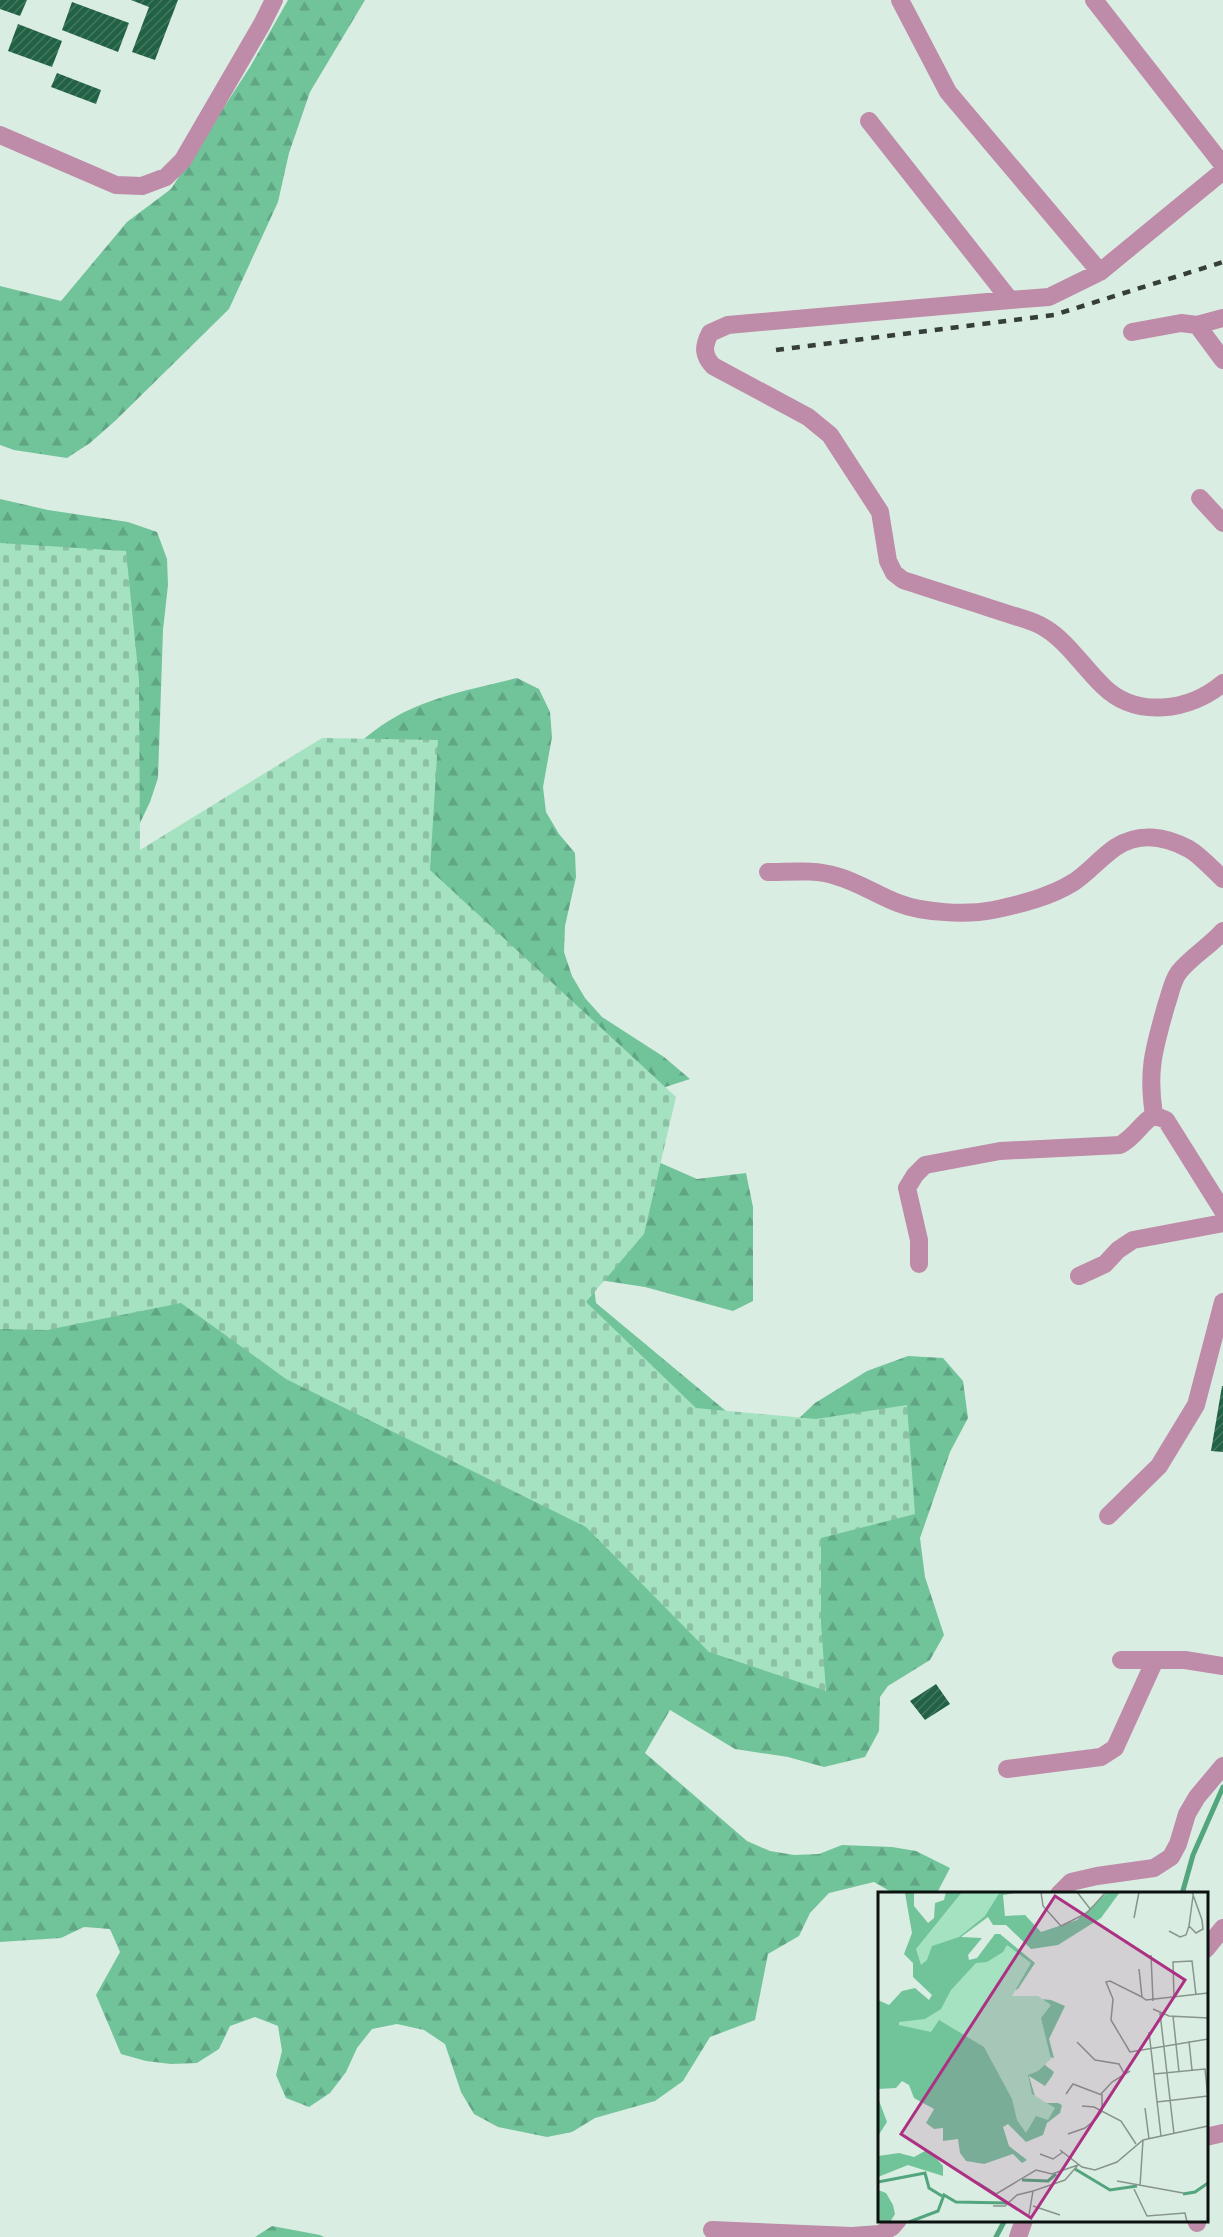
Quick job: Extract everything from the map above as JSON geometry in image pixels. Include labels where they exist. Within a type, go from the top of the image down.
[{"type":"street","points":[[0,135],[116,185],[142,186],[166,177],[183,160],[274,0]]},
{"type":"street","points":[[900,0],[948,92],[1100,272]]},
{"type":"street","points":[[1094,0],[1223,165]]},
{"type":"street","points":[[869,122],[1010,300]]},
{"type":"street","points":[[1223,171],[1100,272],[1048,297],[728,325],[710,333],[705,344],[705,357],[713,366],[808,417],[830,435],[880,512],[888,561],[894,573],[903,580],[1044,627],[1065,645],[1104,688],[1121,698],[1148,708],[1166,708],[1191,702],[1213,692],[1223,683]]},
{"type":"street","points":[[1132,332],[1180,324],[1197,325],[1223,318]]},
{"type":"street","points":[[1197,325],[1223,360]]},
{"type":"street","points":[[1200,498],[1223,523]]},
{"type":"street","points":[[768,872],[834,875],[900,904],[923,909],[969,912],[1026,903],[1060,890],[1076,881],[1115,848],[1127,841],[1144,836],[1160,838],[1190,849],[1223,879]]},
{"type":"street","points":[[1154,1115],[1150,1089],[1152,1055],[1172,986],[1178,973],[1214,942],[1223,931]]},
{"type":"street","points":[[1154,1115],[1166,1120],[1223,1211]]},
{"type":"street","points":[[920,1264],[919,1240],[907,1188],[925,1165],[1000,1151],[1120,1145],[1132,1138],[1147,1119],[1154,1115]]},
{"type":"street","points":[[1079,1276],[1105,1264],[1118,1250],[1133,1240],[1223,1222]]},
{"type":"street","points":[[1108,1516],[1159,1466],[1196,1405],[1223,1302]]},
{"type":"street","points":[[1121,1660],[1185,1660],[1223,1666]]},
{"type":"street","points":[[1007,1769],[1101,1757],[1115,1748],[1155,1660]]},
{"type":"street","points":[[1060,1892],[1071,1882],[1154,1868],[1171,1857],[1192,1805],[1223,1766]]},
{"type":"street","points":[[1208,1947],[1223,1928]]},
{"type":"street","points":[[1208,2137],[1223,2133]]},
{"type":"street","points":[[712,2230],[852,2236],[880,2234],[896,2222]]},
{"type":"street","points":[[1018,2237],[1024,2222]]},
{"type":"green space","points":[[288,0],[365,0],[310,92],[289,153],[278,202],[229,309],[115,421],[90,443],[67,458],[14,450],[0,445],[0,286],[61,301],[127,222],[171,189],[250,67]]},
{"type":"green space","points":[[0,499],[48,510],[128,522],[157,532],[167,559],[168,585],[163,630],[158,778],[139,825],[62,894],[338,761],[381,726],[411,709],[456,693],[517,678],[539,689],[550,712],[552,737],[543,787],[546,812],[559,834],[575,853],[576,877],[565,926],[564,952],[572,976],[585,998],[602,1017],[664,1057],[690,1079],[647,1093],[656,1161],[697,1179],[746,1173],[753,1207],[753,1301],[733,1311],[645,1287],[593,1279],[596,1303],[769,1447],[815,1403],[867,1371],[908,1356],[943,1358],[963,1381],[968,1418],[950,1452],[920,1538],[925,1577],[944,1635],[930,1660],[888,1686],[880,1697],[879,1731],[865,1757],[824,1767],[788,1757],[735,1749],[670,1710],[645,1753],[747,1841],[770,1851],[794,1855],[819,1854],[842,1845],[892,1847],[916,1851],[950,1868],[938,1892],[891,1892],[874,1882],[829,1893],[810,1913],[799,1936],[768,1954],[755,2020],[710,2037],[683,2081],[655,2101],[595,2118],[572,2132],[547,2137],[498,2127],[474,2114],[461,2092],[445,2044],[424,2030],[397,2024],[372,2029],[357,2048],[346,2072],[330,2093],[309,2107],[286,2098],[276,2075],[282,2051],[278,2026],[255,2017],[230,2026],[219,2049],[197,2063],[171,2064],[146,2061],[121,2054],[96,1995],[120,1952],[110,1929],[84,1927],[61,1938],[0,1942]]},
{"type":"green space","points":[[0,543],[126,551],[139,680],[140,850],[322,738],[438,740],[430,870],[676,1097],[644,1234],[586,1302],[696,1408],[816,1419],[907,1405],[915,1514],[821,1538],[821,1623],[826,1691],[709,1652],[586,1527],[286,1379],[181,1303],[47,1330],[0,1329]]},
{"type":"green space","points":[[272,2226],[320,2235],[324,2237],[255,2237]]},
{"type":"building","points":[[0,0],[27,0],[20,16],[0,9]]},
{"type":"building","points":[[131,0],[178,0],[155,60],[132,52],[149,7]]},
{"type":"building","points":[[72,2],[129,23],[118,52],[62,30]]},
{"type":"building","points":[[18,24],[62,41],[52,67],[8,51]]},
{"type":"building","points":[[57,73],[101,90],[96,104],[51,87]]},
{"type":"building","points":[[1223,1386],[1223,1452],[1211,1451]]},
{"type":"building","points":[[936,1684],[950,1704],[925,1720],[910,1701]]},
{"type":"waterway","points":[[1183,1892],[1193,1855],[1223,1787]]},
{"type":"waterway","points":[[996,2237],[1004,2222]]},
{"type":"railway","points":[[776,350],[1054,315],[1223,262]]}]
